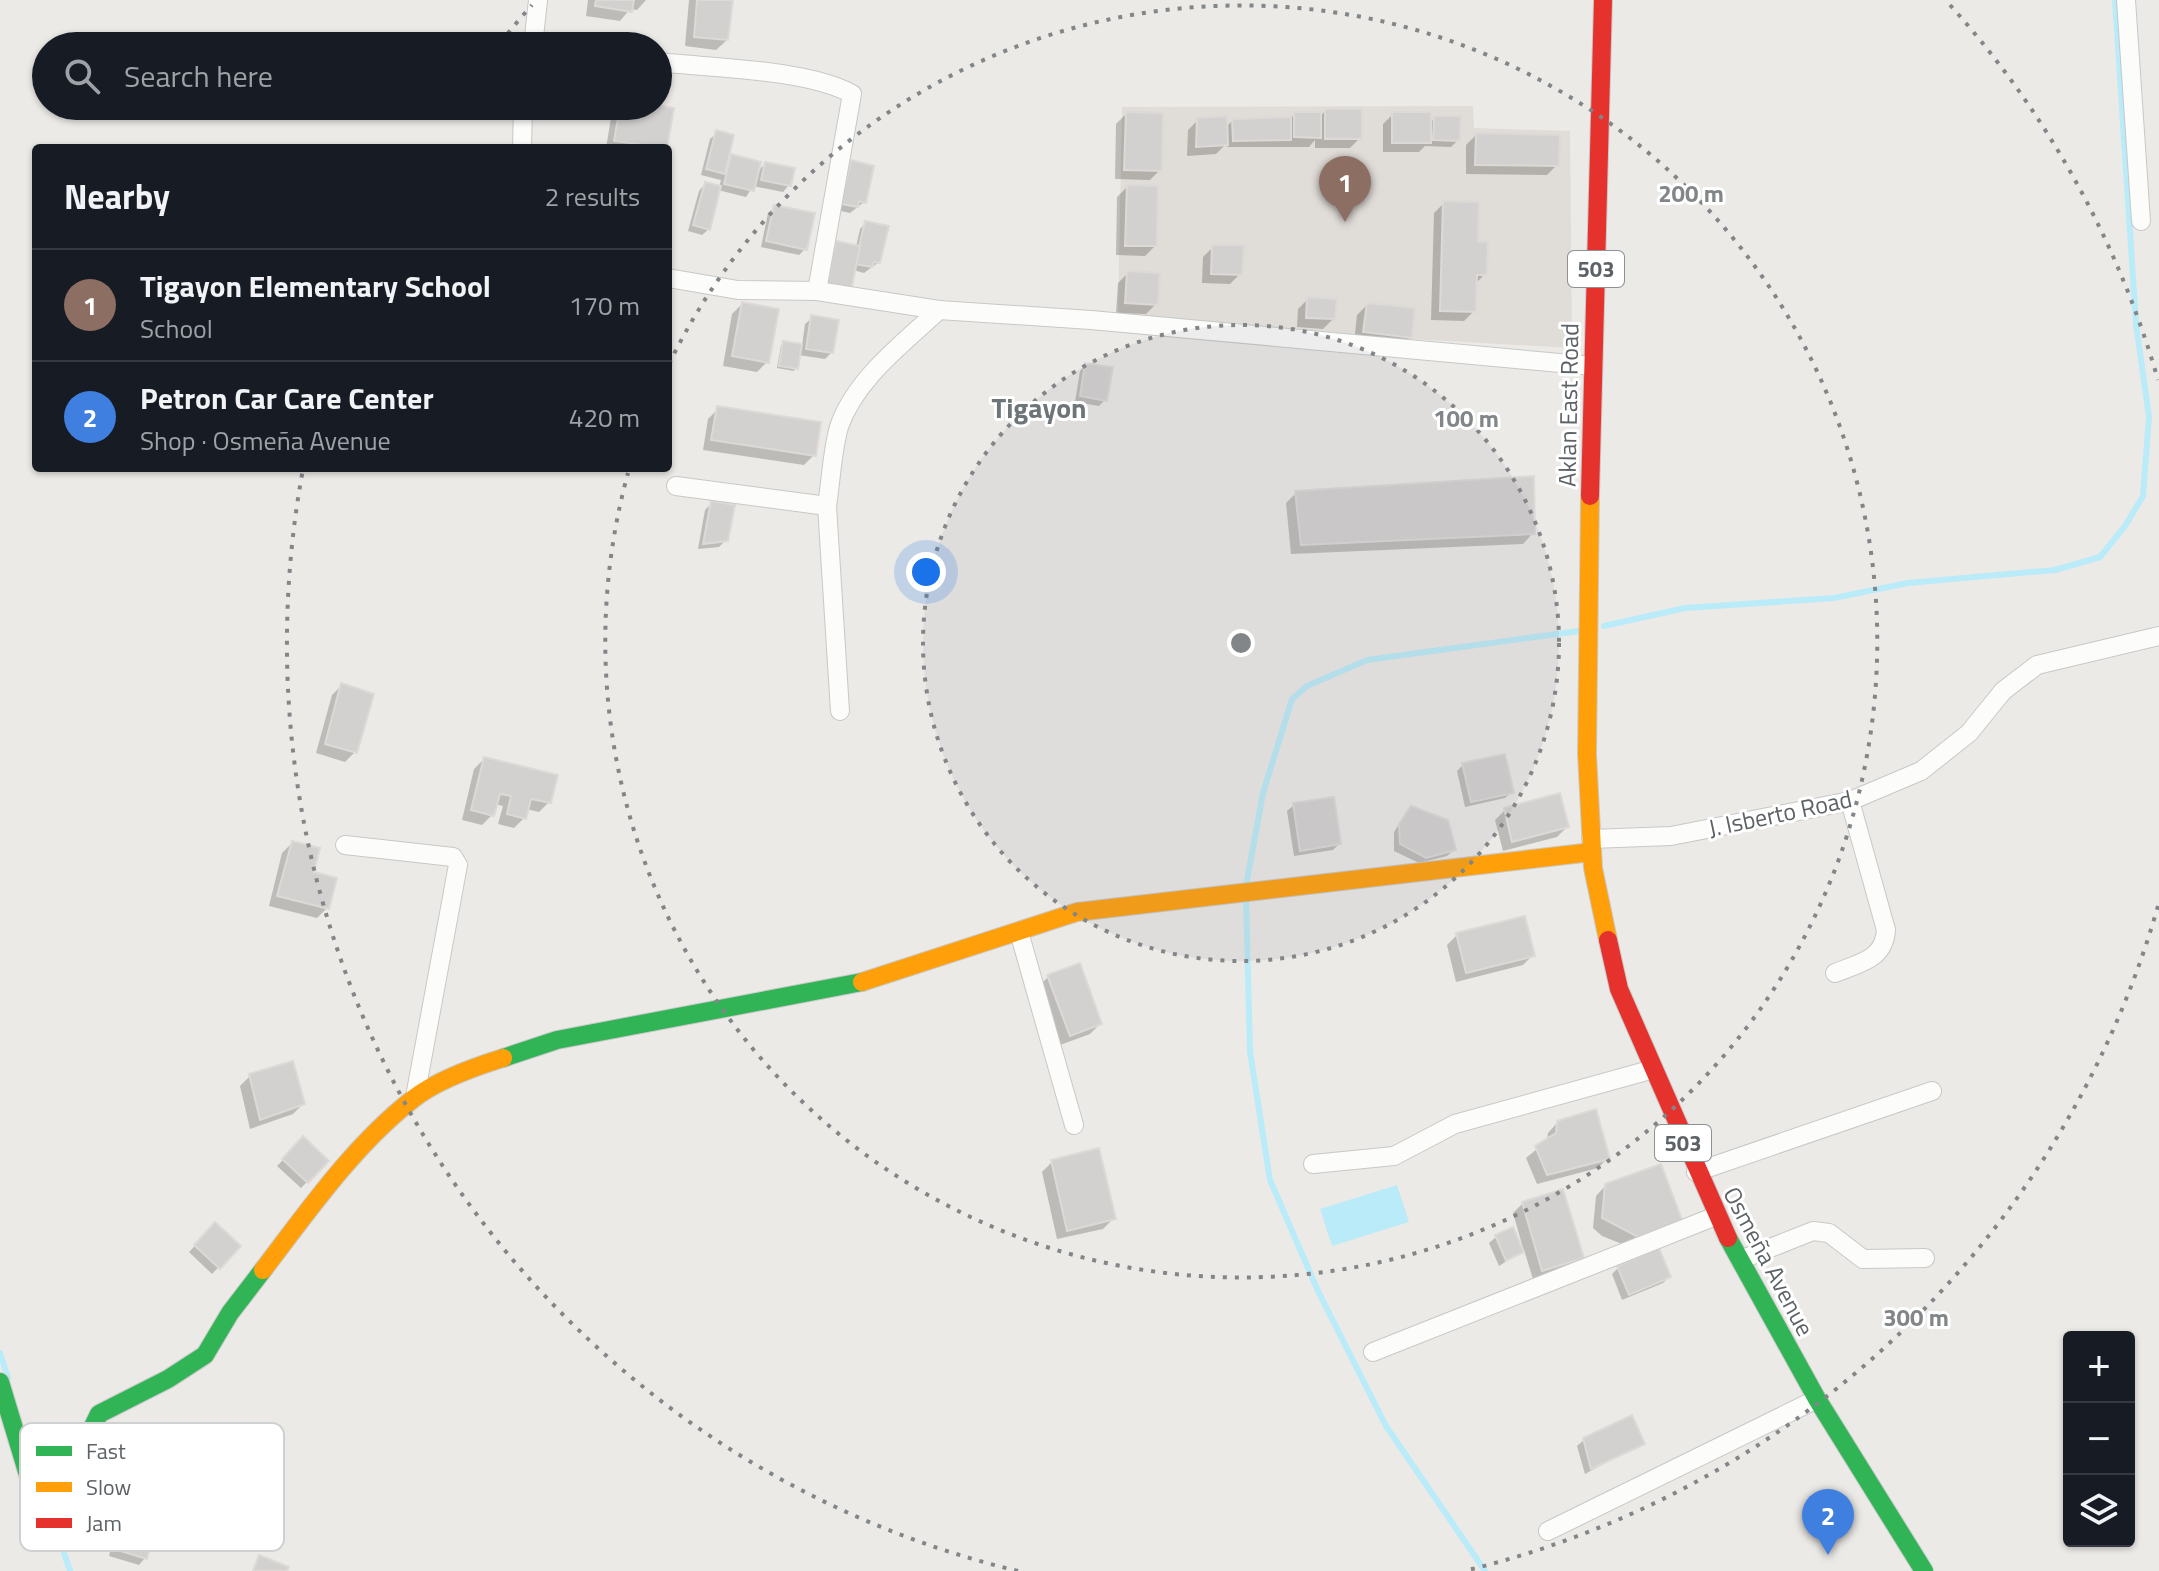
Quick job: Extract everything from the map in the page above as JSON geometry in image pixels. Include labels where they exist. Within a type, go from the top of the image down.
[{"type":"street","points":[[535,32],[538,0]]},
{"type":"street","name":"Aklan East Road","points":[[1586,668],[1603,0]]},
{"type":"street","points":[[2126,0],[2141,221]]},
{"type":"street","points":[[672,64],[835,84],[852,94],[817,291]]},
{"type":"street","points":[[522,144],[523,120]]},
{"type":"street","points":[[672,279],[738,290],[817,291],[939,310],[1091,320],[1593,366]]},
{"type":"street","points":[[840,711],[827,506],[840,426],[855,398],[882,362],[939,310]]},
{"type":"street","points":[[676,486],[827,506]]},
{"type":"street","name":"J. Isberto Road","points":[[1592,846],[1671,836],[1850,801],[1921,771],[1969,733],[2003,691],[2037,665],[2159,636]]},
{"type":"street","name":"Osmeña Avenue","points":[[1586,668],[1592,846],[1619,989],[1650,1070],[1716,1216],[1817,1399],[1924,1571]]},
{"type":"street","points":[[1835,973],[1876,956],[1885,943],[1886,930],[1850,801]]},
{"type":"street","points":[[345,845],[453,857],[458,865],[415,1097]]},
{"type":"street","points":[[95,1423],[99,1414],[168,1379],[205,1355],[230,1313],[319,1196],[366,1142],[415,1097],[477,1066],[557,1040],[874,980],[1077,912],[1592,846]]},
{"type":"street","points":[[1019,932],[1074,1125]]},
{"type":"street","points":[[1313,1164],[1394,1156],[1455,1124],[1650,1070]]},
{"type":"street","points":[[1696,1172],[1932,1091]]},
{"type":"street","points":[[1373,1352],[1716,1216]]},
{"type":"street","points":[[1740,1260],[1813,1231],[1829,1233],[1863,1259],[1925,1258]]},
{"type":"street","points":[[0,1382],[20,1448]]},
{"type":"street","points":[[1548,1531],[1817,1399]]},
{"type":"shaded area","points":[[1473,106],[1474,128],[1570,131],[1572,348],[1378,337],[1118,314],[1122,107]]},
{"type":"water","points":[[1397,1185],[1409,1222],[1332,1246],[1320,1209]]},
{"type":"building","points":[[596,0],[634,0],[632,12],[595,6]]},
{"type":"building","points":[[697,0],[733,0],[728,40],[694,37]]},
{"type":"building","points":[[1325,109],[1362,109],[1362,139],[1325,139]]},
{"type":"building","points":[[1126,112],[1163,113],[1162,171],[1124,170]]},
{"type":"building","points":[[1294,112],[1321,112],[1321,138],[1294,137]]},
{"type":"building","points":[[1392,112],[1431,112],[1431,143],[1392,143]]},
{"type":"building","points":[[1227,116],[1228,145],[1196,147],[1197,118]]},
{"type":"building","points":[[1434,116],[1461,116],[1460,141],[1433,140]]},
{"type":"building","points":[[1291,117],[1291,140],[1233,141],[1232,119]]},
{"type":"building","points":[[618,120],[672,120],[668,144],[614,141]]},
{"type":"building","points":[[716,130],[734,135],[725,174],[706,169]]},
{"type":"building","points":[[1476,133],[1560,135],[1559,166],[1475,165]]},
{"type":"building","points":[[731,154],[761,162],[754,191],[724,184]]},
{"type":"building","points":[[851,160],[874,166],[866,203],[859,201],[858,207],[841,204]]},
{"type":"building","points":[[765,162],[795,168],[791,186],[761,180]]},
{"type":"building","points":[[705,182],[721,186],[710,230],[693,225]]},
{"type":"building","points":[[1127,185],[1158,186],[1157,246],[1125,246]]},
{"type":"building","points":[[1443,201],[1479,202],[1478,241],[1488,242],[1487,275],[1477,275],[1476,312],[1440,311]]},
{"type":"building","points":[[774,205],[815,213],[807,250],[766,241]]},
{"type":"building","points":[[865,221],[889,226],[880,263],[874,262],[872,267],[855,264]]},
{"type":"building","points":[[836,241],[860,246],[851,291],[827,287]]},
{"type":"building","points":[[1212,245],[1244,245],[1242,275],[1211,274]]},
{"type":"building","points":[[1127,271],[1160,273],[1158,305],[1125,303]]},
{"type":"building","points":[[1307,297],[1337,299],[1335,319],[1306,318]]},
{"type":"building","points":[[742,302],[779,309],[769,363],[732,356]]},
{"type":"building","points":[[1367,303],[1415,308],[1412,338],[1363,332]]},
{"type":"building","points":[[811,315],[839,320],[833,353],[806,349]]},
{"type":"building","points":[[783,341],[802,344],[798,369],[779,366]]},
{"type":"building","points":[[1085,363],[1113,367],[1107,401],[1080,396]]},
{"type":"building","points":[[717,406],[821,422],[816,456],[711,440]]},
{"type":"building","points":[[1534,476],[1535,534],[1301,545],[1295,491]]},
{"type":"building","points":[[711,501],[735,505],[728,541],[703,544]]},
{"type":"building","points":[[341,683],[374,694],[357,753],[325,744]]},
{"type":"building","points":[[1505,754],[1514,793],[1471,802],[1462,763]]},
{"type":"building","points":[[484,757],[558,775],[551,803],[531,799],[526,819],[507,814],[511,796],[500,794],[494,816],[471,810]]},
{"type":"building","points":[[1560,793],[1569,827],[1512,842],[1504,808]]},
{"type":"building","points":[[1334,797],[1341,844],[1300,851],[1293,803]]},
{"type":"building","points":[[1411,806],[1448,820],[1456,850],[1426,858],[1400,844],[1399,824]]},
{"type":"building","points":[[292,841],[320,848],[314,872],[337,878],[329,909],[277,896]]},
{"type":"building","points":[[1525,916],[1535,956],[1466,973],[1456,933]]},
{"type":"building","points":[[1080,963],[1102,1024],[1070,1036],[1047,975]]},
{"type":"building","points":[[293,1061],[305,1104],[260,1120],[249,1074]]},
{"type":"building","points":[[1596,1109],[1610,1159],[1547,1175],[1535,1146],[1556,1133],[1557,1121]]},
{"type":"building","points":[[303,1136],[329,1161],[308,1183],[282,1159]]},
{"type":"building","points":[[1099,1148],[1116,1219],[1067,1231],[1051,1160]]},
{"type":"building","points":[[1661,1164],[1682,1220],[1638,1237],[1602,1218],[1605,1184]]},
{"type":"building","points":[[1563,1189],[1584,1258],[1542,1271],[1522,1202]]},
{"type":"building","points":[[215,1222],[241,1246],[220,1269],[194,1245]]},
{"type":"building","points":[[1513,1227],[1524,1252],[1506,1261],[1495,1235]]},
{"type":"building","points":[[1659,1248],[1671,1277],[1629,1295],[1617,1266]]},
{"type":"building","points":[[1632,1415],[1645,1444],[1591,1469],[1583,1438]]},
{"type":"building","points":[[121,1551],[149,1551],[147,1559]]},
{"type":"building","points":[[259,1555],[289,1567],[287,1571],[253,1571]]},
{"type":"waterway","points":[[1604,626],[1685,608],[1834,598],[1908,583],[2055,570],[2100,557],[2125,526],[2143,496],[2149,417],[2136,324],[2115,0]]},
{"type":"waterway","points":[[1246,886],[1263,793],[1292,699],[1307,686],[1367,660],[1579,631]]},
{"type":"waterway","points":[[1246,898],[1250,1052],[1270,1180],[1318,1291],[1386,1426],[1485,1571]]},
{"type":"waterway","points":[[0,1353],[8,1378]]},
{"type":"waterway","points":[[63,1551],[70,1571]]},
{"type":"traffic: fast","points":[[503,1058],[557,1040],[862,982]]},
{"type":"traffic: fast","points":[[1728,1238],[1817,1399],[1924,1571]]},
{"type":"traffic: fast","points":[[95,1423],[99,1414],[168,1379],[205,1355],[230,1313],[263,1270]]},
{"type":"traffic: fast","points":[[0,1382],[20,1448]]},
{"type":"traffic: slow","points":[[1590,496],[1587,754],[1593,868],[1608,940]]},
{"type":"traffic: slow","points":[[862,982],[1077,912],[1592,852]]},
{"type":"traffic: slow","points":[[263,1270],[351,1158],[391,1117],[444,1080],[503,1058]]},
{"type":"traffic: jam","points":[[1590,496],[1603,0]]},
{"type":"traffic: jam","points":[[1608,940],[1619,989],[1728,1238]]},
{"type":"place","name":"Tigayon Elementary School","points":[[1345,222]]},
{"type":"place","name":"Petron Car Care Center","points":[[1828,1555]]},
{"type":"district","name":"Tigayon","points":[[1039,407]]}]
